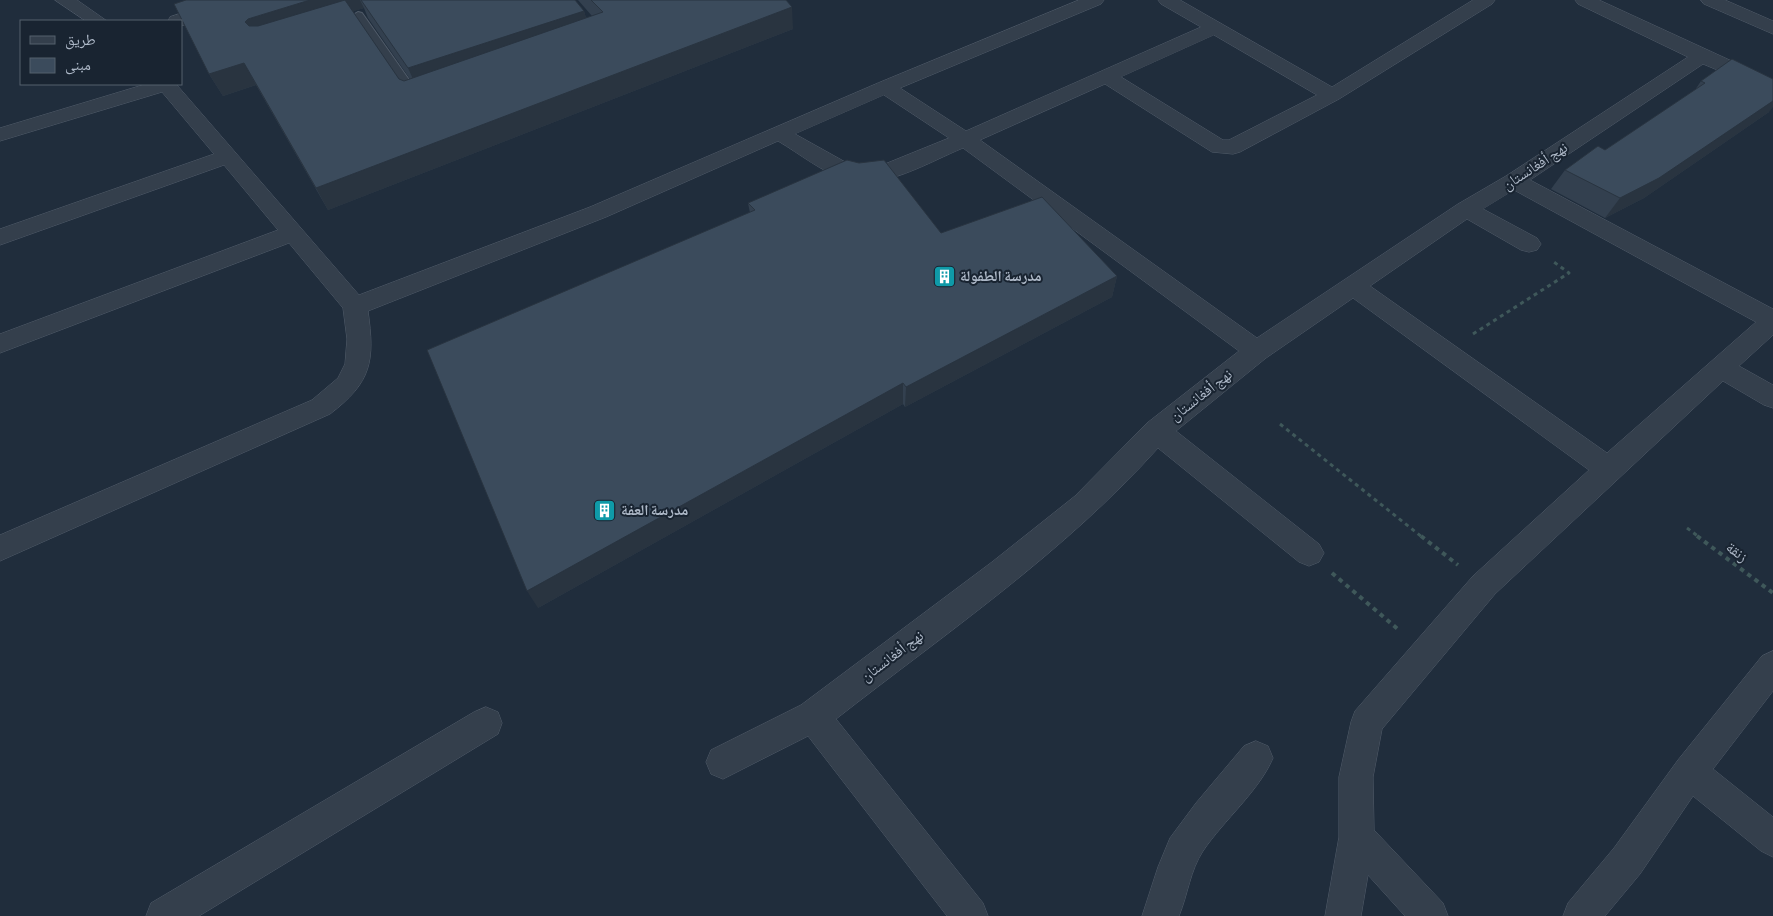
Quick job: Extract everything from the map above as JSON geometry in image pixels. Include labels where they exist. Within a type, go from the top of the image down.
[{"type":"street","points":[[64,0],[96,20]]},
{"type":"street","points":[[180,20],[239,0]]},
{"type":"street","points":[[355,306],[598,212],[885,87],[1095,0]]},
{"type":"street","points":[[1167,0],[1332,95]]},
{"type":"street","points":[[1105,75],[1205,140],[1219,147],[1233,146],[1246,141],[1332,95],[1486,0]]},
{"type":"street","points":[[1584,0],[1702,56],[1773,87]]},
{"type":"street","points":[[1710,0],[1773,28]]},
{"type":"street","points":[[779,133],[839,170],[853,175],[878,175],[965,139],[1214,28]]},
{"type":"street","name":"نهج أفغانستان","points":[[724,762],[813,716],[1004,572],[1085,504],[1157,431],[1257,351],[1466,209],[1514,181],[1702,56]]},
{"type":"street","points":[[0,135],[163,85]]},
{"type":"street","points":[[0,548],[321,408],[342,392],[357,371],[360,348],[355,306],[167,85]]},
{"type":"street","points":[[885,87],[965,139],[1257,351]]},
{"type":"street","points":[[0,237],[229,156]]},
{"type":"street","points":[[1343,916],[1357,837],[1356,777],[1367,722],[1425,652],[1484,586],[1608,469],[1773,321],[1514,181]]},
{"type":"street","points":[[1466,209],[1529,244]]},
{"type":"street","points":[[0,344],[294,234]]},
{"type":"street","points":[[1354,286],[1447,351],[1608,469]]},
{"type":"street","points":[[1722,368],[1773,398]]},
{"type":"street","points":[[1157,431],[1310,553]]},
{"type":"street","points":[[1581,916],[1628,861],[1690,772],[1773,666]]},
{"type":"street","points":[[813,716],[970,916]]},
{"type":"street","points":[[164,916],[486,723]]},
{"type":"street","points":[[1160,916],[1182,852],[1256,758]]},
{"type":"street","points":[[1690,772],[1773,839]]},
{"type":"street","points":[[1357,837],[1430,916]]},
{"type":"lane","points":[[373,10],[353,16],[414,97],[424,94]]},
{"type":"path","points":[[1447,351],[1569,273],[1529,244]]},
{"type":"path","points":[[1280,424],[1484,586]]},
{"type":"path","name":"زنقة","points":[[1687,528],[1773,593]]},
{"type":"path","points":[[1310,553],[1425,652]]},
{"type":"building","points":[[186,0],[310,0],[248,19],[245,22],[249,26],[258,26],[345,0],[399,79],[404,81],[603,12],[591,0],[786,0],[792,7],[316,188],[244,63],[209,74],[174,4]]},
{"type":"building","points":[[361,0],[575,0],[584,11],[408,68]]},
{"type":"building","points":[[1732,59],[1773,79],[1773,101],[1659,178],[1620,198],[1565,170],[1598,146],[1605,150],[1705,83],[1701,81]]},
{"type":"building","points":[[847,160],[859,163],[884,160],[941,233],[1042,197],[1117,276],[906,387],[903,383],[527,591],[427,350],[755,210],[748,203]]},
{"type":"place","name":"مدرسة الطفولة","points":[[944,276]]},
{"type":"place","name":"مدرسة العفة","points":[[605,510]]}]
